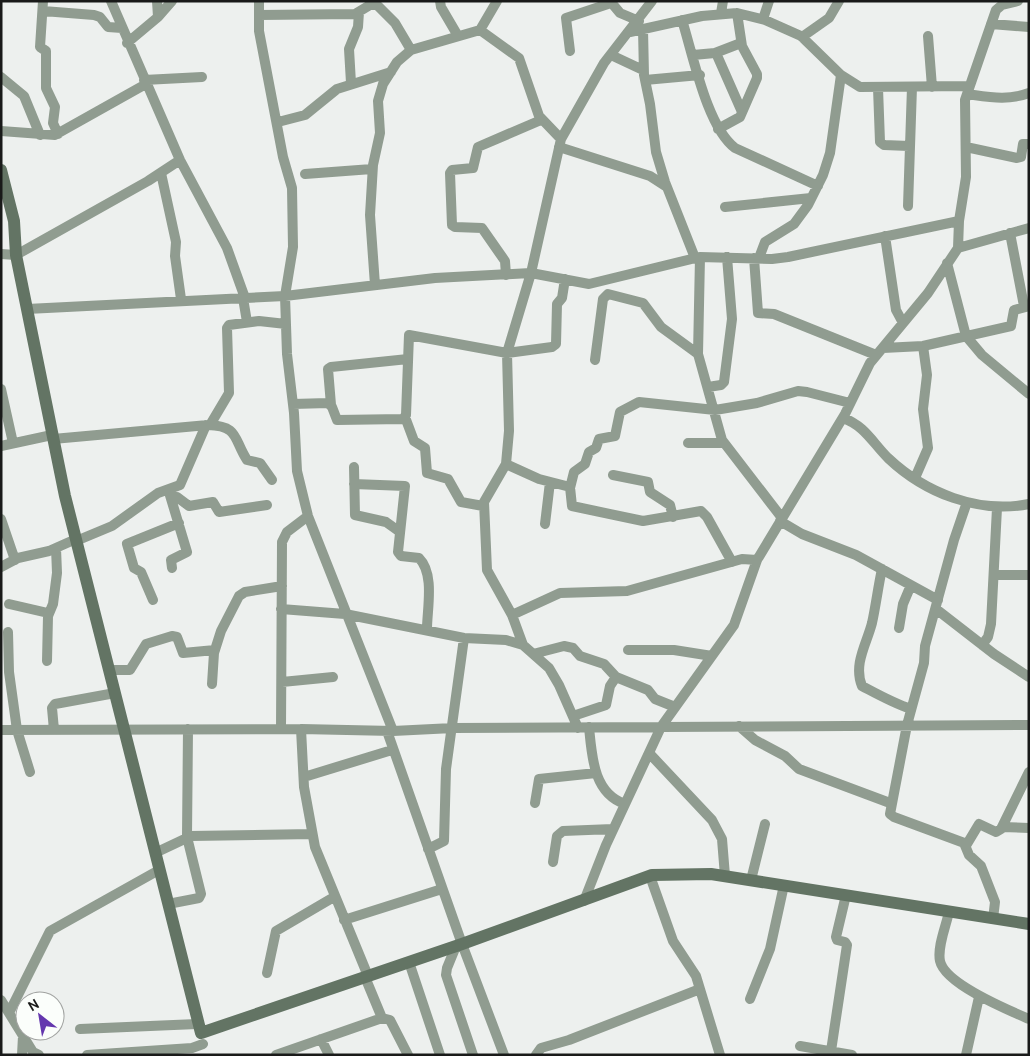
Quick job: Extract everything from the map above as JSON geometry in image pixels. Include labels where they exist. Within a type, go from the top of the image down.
[{"type":"main road","points":[[1,170],[14,221],[16,255],[76,540],[116,693],[201,1039],[366,977],[650,876],[711,874],[1029,924]]},
{"type":"street","points":[[111,1],[127,42],[180,160],[227,248],[244,298],[247,322]]},
{"type":"street","points":[[157,1],[158,17]]},
{"type":"street","points":[[127,42],[158,17],[172,1]]},
{"type":"street","points":[[259,1],[259,30],[278,122],[283,157],[292,188],[293,247],[285,296],[297,472],[308,516],[390,731],[392,750],[442,889],[459,945],[504,1055]]},
{"type":"street","points":[[440,1],[440,7],[458,36]]},
{"type":"street","points":[[374,285],[370,227],[372,170],[380,133],[380,94],[391,72],[401,58],[411,50],[480,30],[497,1]]},
{"type":"street","points":[[652,1],[641,25],[644,75],[656,152],[667,187],[697,257],[698,354],[724,443],[781,520],[911,585],[937,605],[982,645],[1029,677]]},
{"type":"street","points":[[722,13],[723,1]]},
{"type":"street","points":[[763,19],[770,1]]},
{"type":"street","points":[[802,37],[829,18],[839,1]]},
{"type":"street","points":[[584,900],[613,829],[662,727],[734,625],[757,560],[843,418],[870,363],[928,293],[958,248],[959,221],[966,177],[968,90],[996,5],[1018,1]]},
{"type":"street","points":[[570,51],[566,18],[610,2],[620,13],[641,25]]},
{"type":"street","points":[[259,16],[363,7],[374,4],[381,7],[398,28],[411,50]]},
{"type":"street","points":[[58,134],[53,123],[55,107],[46,88],[46,51],[40,47],[43,6],[94,15],[103,19],[108,27],[122,28]]},
{"type":"street","points":[[351,83],[349,49],[358,27],[363,7]]},
{"type":"street","points":[[718,129],[738,119],[758,76],[741,43],[737,12]]},
{"type":"street","points":[[523,645],[512,615],[487,570],[483,506],[486,496],[506,464],[509,431],[507,353],[531,273],[560,143],[610,55],[630,32],[641,25],[737,12],[763,19],[802,37],[841,75],[860,87],[932,87],[968,90],[1007,98],[1016,98],[1029,93]]},
{"type":"street","points":[[682,20],[718,129],[726,141],[735,148],[818,186]]},
{"type":"street","points":[[991,24],[1029,27]]},
{"type":"street","points":[[480,30],[521,61],[541,120],[560,143],[650,176],[667,187]]},
{"type":"street","points":[[928,36],[932,87]]},
{"type":"street","points":[[693,55],[716,53],[741,43]]},
{"type":"street","points":[[716,53],[742,112]]},
{"type":"street","points":[[610,55],[644,75],[700,75]]},
{"type":"street","points":[[278,122],[305,115],[332,92],[351,83],[391,72]]},
{"type":"street","points":[[841,75],[830,153],[818,186],[794,224],[764,242],[757,258],[758,313],[778,316],[879,352],[924,346],[1011,326],[1014,310],[1026,306],[1010,234]]},
{"type":"street","points":[[1,77],[24,96],[40,135]]},
{"type":"street","points":[[1,131],[52,136],[145,82],[202,77]]},
{"type":"street","points":[[908,206],[912,87]]},
{"type":"street","points":[[878,88],[880,142],[884,145],[909,146]]},
{"type":"street","points":[[506,275],[505,261],[482,228],[454,227],[452,225],[450,173],[452,170],[473,168],[478,147],[541,120]]},
{"type":"street","points":[[966,147],[1017,158],[1021,157],[1023,144],[1029,144]]},
{"type":"street","points":[[1,254],[16,255],[161,173],[180,160]]},
{"type":"street","points":[[305,174],[372,170]]},
{"type":"street","points":[[161,173],[176,246],[175,256],[181,299]]},
{"type":"street","points":[[725,207],[811,198]]},
{"type":"street","points":[[27,308],[181,299],[285,296],[435,278],[531,273],[589,284],[697,257],[788,257],[959,221]]},
{"type":"street","points":[[958,248],[1029,228]]},
{"type":"street","points":[[885,236],[896,310],[903,323]]},
{"type":"street","points":[[708,387],[720,386],[724,382],[732,319],[727,257]]},
{"type":"street","points":[[947,263],[966,336],[982,355],[1028,394],[1029,389]]},
{"type":"street","points":[[483,506],[461,502],[448,479],[427,472],[426,448],[414,441],[405,417],[410,335],[507,353],[552,347],[556,344],[557,304],[562,298],[566,279]]},
{"type":"street","points":[[594,360],[603,299],[608,294],[643,303],[661,328],[698,354]]},
{"type":"street","points":[[1,567],[15,560],[56,548],[112,526],[151,496],[170,493],[182,482],[208,425],[229,393],[227,328],[232,323],[286,324]]},
{"type":"street","points":[[915,478],[928,448],[923,409],[927,375],[924,346]]},
{"type":"street","points":[[405,417],[337,420],[331,404],[328,370],[331,366],[408,359]]},
{"type":"street","points":[[1,389],[13,443]]},
{"type":"street","points":[[732,562],[704,514],[696,511],[636,521],[572,506],[570,488],[574,472],[585,464],[589,452],[596,448],[598,439],[616,435],[619,414],[622,410],[639,402],[715,410],[757,403],[798,391],[850,403]]},
{"type":"street","points":[[293,404],[331,404]]},
{"type":"street","points":[[843,418],[861,426],[888,458],[932,489],[968,502],[997,508],[1029,504]]},
{"type":"street","points":[[1,446],[53,437],[208,425],[230,428],[247,460],[260,463],[272,480]]},
{"type":"street","points":[[688,444],[724,443]]},
{"type":"street","points":[[506,464],[570,488]]},
{"type":"street","points":[[354,467],[355,514],[386,522],[400,532]]},
{"type":"street","points":[[613,475],[648,482],[650,492],[670,506],[673,516]]},
{"type":"street","points":[[544,524],[550,482]]},
{"type":"street","points":[[354,484],[405,486],[399,554],[419,558],[427,572],[426,629]]},
{"type":"street","points":[[170,493],[190,506],[213,502],[219,512],[267,505]]},
{"type":"street","points":[[170,493],[188,552],[171,560],[172,568]]},
{"type":"street","points":[[968,502],[954,540],[937,605],[907,725],[890,803],[890,814],[894,818],[964,843],[969,843],[979,824],[996,832],[1002,826],[1029,772]]},
{"type":"street","points":[[982,645],[988,637],[991,624],[997,508]]},
{"type":"street","points":[[280,729],[282,542],[285,536],[308,516]]},
{"type":"street","points":[[1,519],[15,560]]},
{"type":"street","points":[[153,600],[140,572],[134,568],[127,544],[179,523]]},
{"type":"street","points":[[47,661],[48,613],[53,604],[57,573],[56,548]]},
{"type":"street","points":[[512,615],[560,594],[627,592],[742,559],[757,560]]},
{"type":"street","points":[[882,569],[872,621],[865,639],[860,678],[862,686],[877,693],[885,700],[912,709]]},
{"type":"street","points":[[995,575],[1029,575]]},
{"type":"street","points":[[899,628],[903,604],[911,585]]},
{"type":"street","points":[[212,684],[215,650],[221,628],[242,593],[282,586]]},
{"type":"street","points":[[9,604],[48,613]]},
{"type":"street","points":[[282,609],[345,614],[464,638],[506,640],[523,645],[549,668],[573,716],[583,727],[596,773],[610,796],[625,804]]},
{"type":"street","points":[[8,632],[5,672],[17,730],[30,772]]},
{"type":"street","points":[[110,670],[130,670],[146,644],[172,636],[177,636],[183,653],[215,650]]},
{"type":"street","points":[[428,849],[444,841],[446,769],[464,638]]},
{"type":"street","points":[[533,654],[569,647],[576,650],[580,656],[604,664],[616,677],[648,690],[655,699],[675,707]]},
{"type":"street","points":[[628,650],[682,650],[712,656]]},
{"type":"street","points":[[282,682],[333,677]]},
{"type":"street","points":[[573,716],[606,705],[610,686],[616,677]]},
{"type":"street","points":[[54,730],[52,708],[55,704],[116,693]]},
{"type":"street","points":[[1,730],[301,729],[390,731],[453,728],[1029,725]]},
{"type":"street","points":[[739,726],[754,740],[785,756],[798,769],[890,803]]},
{"type":"street","points":[[301,729],[304,777],[312,834],[321,865],[382,1018]]},
{"type":"street","points":[[168,904],[201,896],[187,837],[188,730]]},
{"type":"street","points":[[304,777],[392,750]]},
{"type":"street","points":[[649,753],[712,820],[722,839],[725,876]]},
{"type":"street","points":[[535,803],[539,779],[596,773]]},
{"type":"street","points":[[751,880],[764,824]]},
{"type":"street","points":[[1002,826],[1029,828]]},
{"type":"street","points":[[553,862],[558,836],[563,831],[613,829]]},
{"type":"street","points":[[155,853],[187,837],[312,834]]},
{"type":"street","points":[[964,843],[969,854],[981,866],[996,902],[993,919]]},
{"type":"street","points":[[9,1013],[50,931],[159,870]]},
{"type":"street","points":[[650,876],[665,913],[673,941],[694,971],[720,1055]]},
{"type":"street","points":[[750,999],[770,949],[784,885]]},
{"type":"street","points":[[344,920],[442,889]]},
{"type":"street","points":[[831,1052],[847,945],[836,937],[846,895]]},
{"type":"street","points":[[267,973],[276,931],[334,897]]},
{"type":"street","points":[[949,912],[940,960],[948,973],[979,997],[1029,1019]]},
{"type":"street","points":[[459,945],[447,968],[446,975],[473,1055]]},
{"type":"street","points":[[409,962],[440,1055]]},
{"type":"street","points":[[538,1053],[700,989]]},
{"type":"street","points":[[966,1055],[979,997]]},
{"type":"street","points":[[1,1000],[15,1023]]},
{"type":"street","points":[[276,1055],[382,1018],[390,1020],[408,1055]]},
{"type":"street","points":[[80,1029],[201,1039]]},
{"type":"street","points":[[87,1055],[192,1048],[201,1039]]},
{"type":"street","points":[[321,1039],[329,1055]]},
{"type":"street","points":[[22,1055],[23,1041]]},
{"type":"street","points":[[26,1041],[33,1052],[39,1055]]},
{"type":"street","points":[[800,1046],[852,1055]]}]
